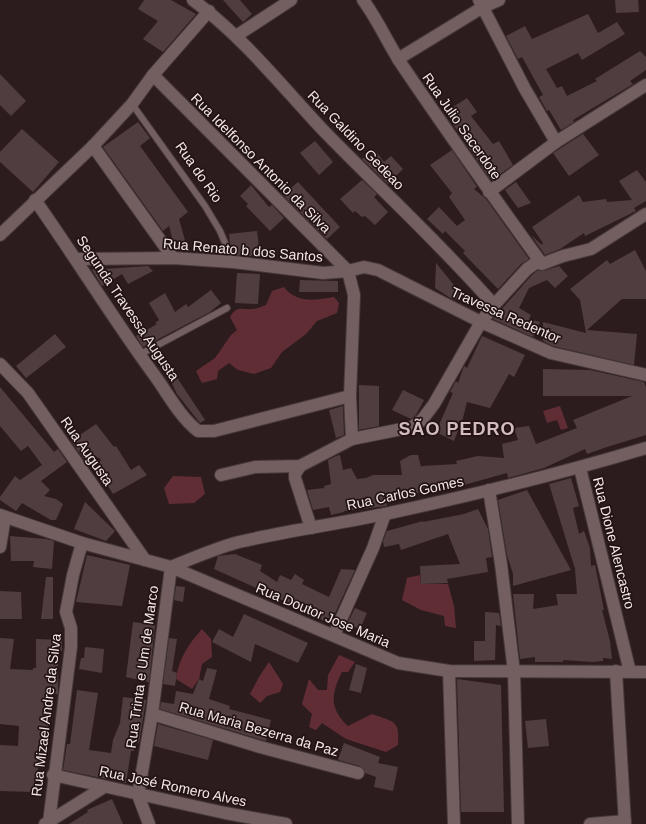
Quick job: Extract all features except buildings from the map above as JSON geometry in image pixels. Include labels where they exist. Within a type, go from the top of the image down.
[{"type":"street","name":"Rua Galdino Gedeao","points":[[193,0],[209,12],[259,58],[322,128],[457,263],[494,305]]},
{"type":"street","points":[[236,36],[291,0]]},
{"type":"street","name":"Rua Julio Sacerdote","points":[[363,0],[373,14],[398,59],[489,192],[542,264]]},
{"type":"street","points":[[398,59],[481,4],[499,0]]},
{"type":"street","points":[[481,4],[525,89],[556,142]]},
{"type":"street","points":[[0,235],[93,146],[132,104],[153,75],[209,12]]},
{"type":"street","name":"Rua Idelfonso Antonio da Silva","points":[[153,75],[353,270]]},
{"type":"street","points":[[489,192],[556,142],[646,85]]},
{"type":"street","points":[[93,146],[173,258]]},
{"type":"street","name":"Segunda Travessa Augusta","points":[[35,200],[77,259],[139,355],[188,421],[198,431],[214,431],[350,396]]},
{"type":"street","points":[[222,475],[255,467],[300,466],[352,439],[412,427],[422,420],[434,404],[481,322],[494,305],[527,269],[537,262],[542,264],[591,249],[645,218]]},
{"type":"street","name":"Rua Renato b dos Santos","points":[[77,259],[173,258],[233,262],[323,272],[353,270]]},
{"type":"street","name":"Travessa Redentor","points":[[353,270],[370,268],[378,270],[481,322],[551,353],[646,375]]},
{"type":"street","points":[[352,439],[350,396],[354,295],[353,270]]},
{"type":"street","name":"Rua Augusta","points":[[0,364],[28,394],[145,560]]},
{"type":"street","name":"Rua Carlos Gomes","points":[[171,567],[238,542],[385,514],[580,468],[646,448]]},
{"type":"street","points":[[300,466],[295,474],[295,478],[311,528]]},
{"type":"street","name":"Rua Dione Alencastro","points":[[580,468],[630,672]]},
{"type":"street","points":[[489,490],[501,564],[514,672],[518,824]]},
{"type":"street","points":[[334,635],[373,548],[385,514]]},
{"type":"street","points":[[0,547],[3,516]]},
{"type":"street","name":"Rua Doutor Jose Maria","points":[[3,516],[82,543],[171,567],[398,663],[449,671],[646,672]]},
{"type":"street","name":"Rua Mizael Andre da Silva","points":[[47,823],[71,647],[71,628],[66,612],[73,575],[82,543]]},
{"type":"street","name":"Rua Trinta e Um de Marco","points":[[138,795],[152,714],[171,567]]},
{"type":"street","points":[[449,671],[454,824]]},
{"type":"street","points":[[590,824],[625,822],[616,671]]},
{"type":"street","name":"Rua Maria Bezerra da Paz","points":[[152,714],[260,747],[358,773]]},
{"type":"street","name":"Rua José Romero Alves","points":[[53,775],[138,795],[223,819],[286,824]]},
{"type":"street","points":[[47,823],[104,787]]},
{"type":"street","points":[[138,795],[148,824]]},
{"type":"lane","name":"Rua do Rio","points":[[132,104],[217,225],[233,262]]},
{"type":"lane","points":[[139,355],[227,308]]},
{"type":"shaded area","points":[[284,287],[295,296],[307,300],[334,297],[339,303],[337,313],[317,321],[306,334],[282,352],[271,368],[254,374],[238,370],[229,363],[218,371],[217,379],[202,383],[196,371],[215,358],[231,335],[237,330],[230,317],[233,313],[237,309],[255,309],[266,305],[272,291]]},
{"type":"shaded area","points":[[560,406],[568,428],[561,430],[557,420],[547,423],[543,411]]},
{"type":"shaded area","points":[[173,476],[201,477],[205,494],[194,503],[169,504],[164,488]]},
{"type":"shaded area","points":[[420,575],[421,584],[448,584],[454,606],[456,628],[445,626],[444,616],[421,610],[402,600],[407,578]]},
{"type":"shaded area","points":[[202,629],[211,639],[212,657],[202,664],[199,679],[192,689],[176,679],[177,671],[185,652]]},
{"type":"shaded area","points":[[339,655],[355,662],[348,672],[342,672],[338,680],[334,694],[335,707],[348,726],[372,714],[394,723],[398,731],[398,745],[386,752],[346,739],[322,723],[316,730],[309,727],[312,714],[302,704],[309,679],[318,690],[327,690],[328,675]]},
{"type":"shaded area","points":[[269,662],[283,684],[280,692],[267,696],[260,703],[250,694]]},
{"type":"district","name":"SÃO PEDRO","points":[[457,429]]}]
